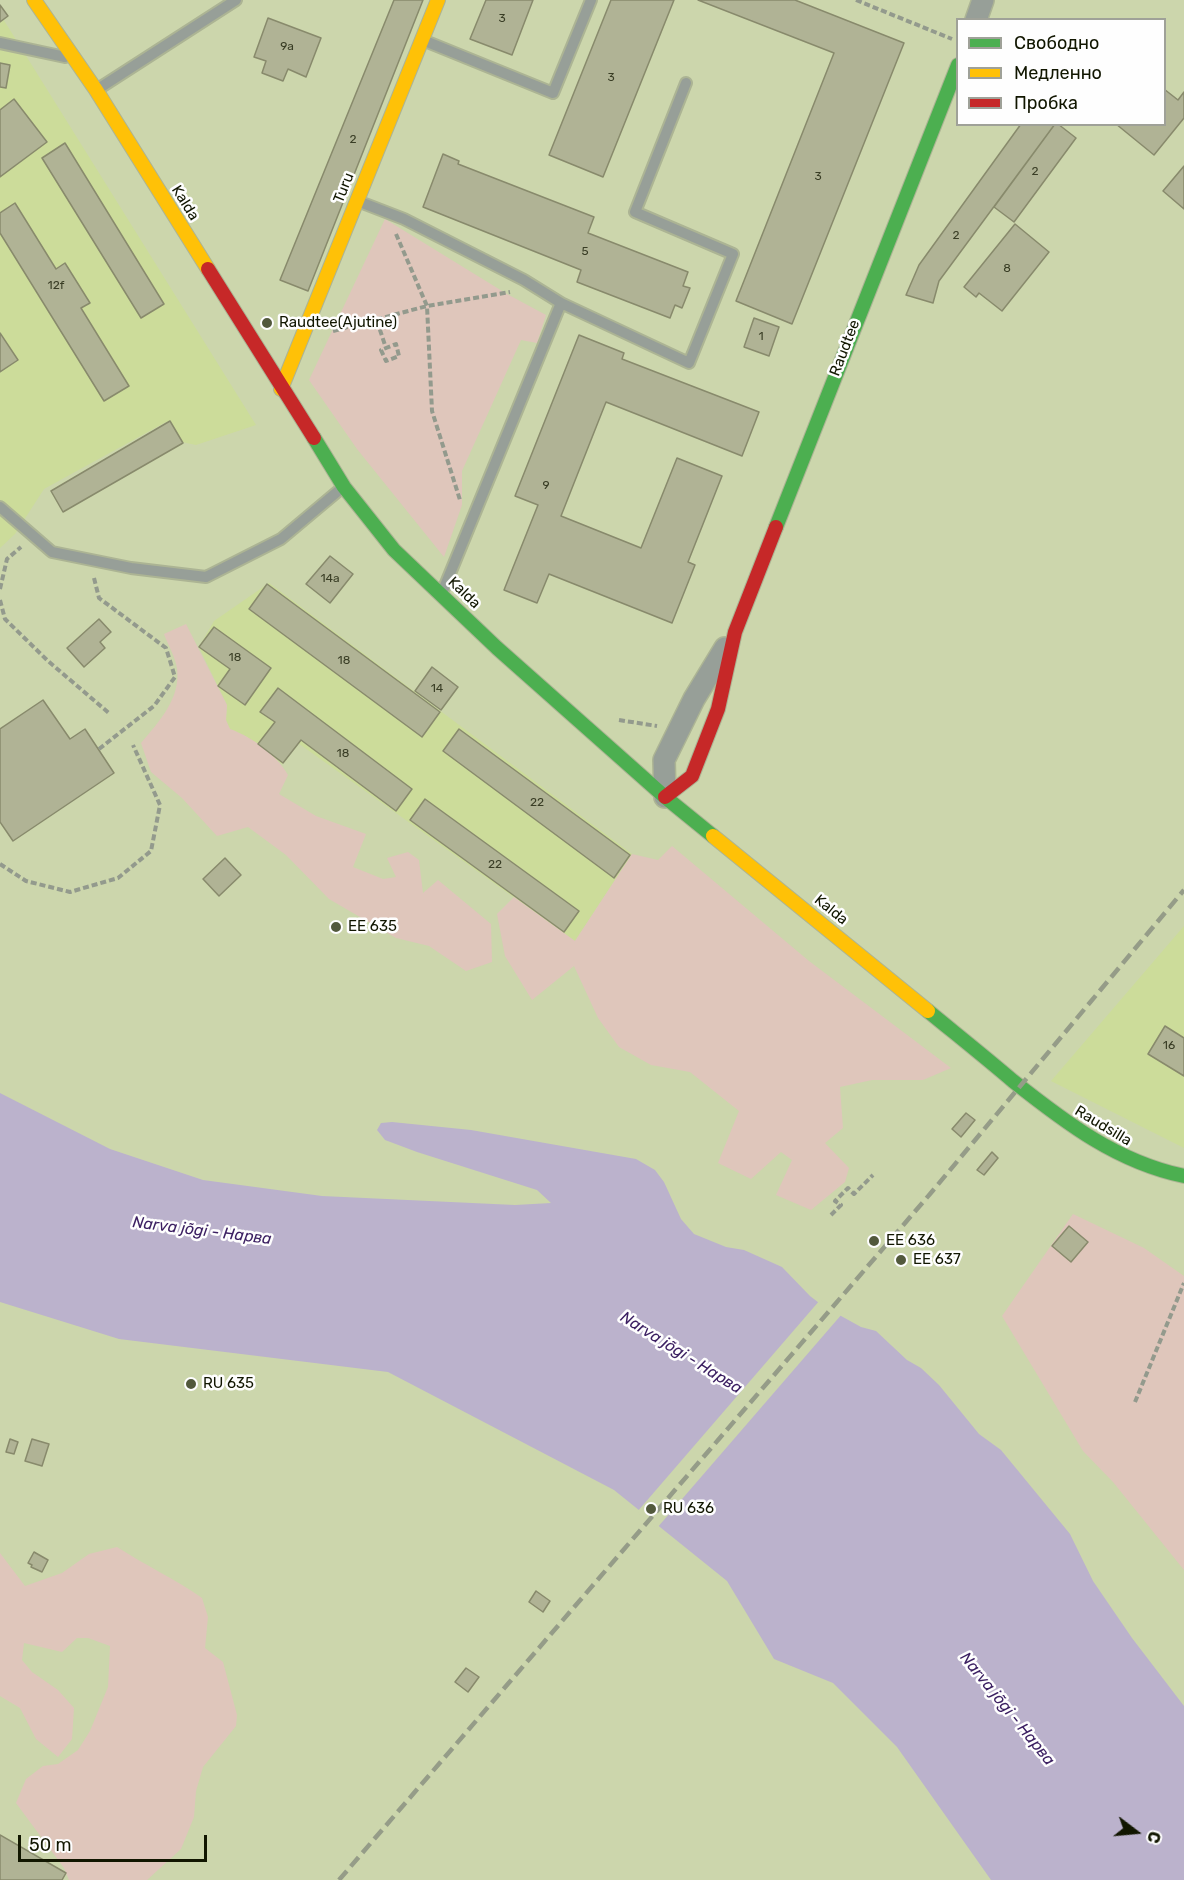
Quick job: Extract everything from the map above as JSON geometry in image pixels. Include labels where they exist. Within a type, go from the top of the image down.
[{"type":"street","name":"Kalda","points":[[34,0],[96,90],[280,389],[344,487],[394,549],[497,648],[665,796],[1016,1083]]},
{"type":"street","name":"Turu","points":[[280,389],[438,0]]},
{"type":"street","points":[[977,18],[983,0]]},
{"type":"street","name":"Raudtee","points":[[665,796],[692,776],[718,709],[735,632],[956,68]]},
{"type":"street","name":"Raudtee","points":[[665,796],[664,760],[694,699],[735,632]]},
{"type":"street","name":"Raudsilla","points":[[1016,1083],[1080,1134],[1107,1151],[1135,1163],[1184,1176]]},
{"type":"lane","points":[[96,90],[237,0]]},
{"type":"lane","points":[[422,39],[553,93],[591,0]]},
{"type":"lane","points":[[0,43],[74,58]]},
{"type":"lane","points":[[357,201],[404,219],[524,280],[561,303],[689,363],[733,254],[635,212],[686,83]]},
{"type":"lane","points":[[441,594],[561,303]]},
{"type":"lane","points":[[0,507],[52,552],[130,568],[206,577],[281,539],[344,487]]},
{"type":"path","points":[[856,0],[956,42]]},
{"type":"path","points":[[379,209],[392,226],[427,306],[432,411],[462,506],[475,513]]},
{"type":"path","points":[[305,328],[332,331],[427,306],[494,294],[507,294],[524,280]]},
{"type":"path","points":[[377,321],[386,348]]},
{"type":"path","points":[[396,344],[399,356],[386,361],[381,350],[386,348],[396,344]]},
{"type":"path","points":[[0,588],[7,559],[33,537]]},
{"type":"path","points":[[89,560],[99,598],[166,648],[175,677],[154,706],[99,749]]},
{"type":"path","points":[[0,600],[5,619],[48,661],[110,714]]},
{"type":"path","points":[[0,864],[26,881],[70,892],[118,878],[151,851],[160,805],[132,745]]},
{"type":"path","points":[[831,1215],[841,1205],[835,1200],[848,1188],[854,1194],[873,1176]]},
{"type":"path","points":[[1135,1402],[1184,1283]]},
{"type":"shaded area","points":[[0,14],[256,425],[196,445],[182,442],[166,422],[44,489],[15,534],[0,548]]},
{"type":"shaded area","points":[[385,219],[507,294],[546,315],[537,343],[521,340],[462,471],[462,505],[444,557],[357,449],[309,380]]},
{"type":"shaded area","points":[[269,583],[632,854],[575,941],[298,743],[282,764],[244,735],[230,730],[226,720],[227,705],[199,647],[214,621]]},
{"type":"shaded area","points":[[186,624],[227,705],[226,720],[230,729],[263,748],[277,760],[288,775],[279,794],[316,816],[366,834],[353,867],[383,879],[396,877],[387,858],[408,852],[419,860],[423,893],[438,880],[491,924],[492,962],[466,971],[429,946],[396,938],[329,899],[286,855],[248,827],[217,836],[182,798],[151,772],[141,743],[167,709],[176,690],[177,680],[175,660],[164,634]]},
{"type":"shaded area","points":[[672,846],[809,961],[951,1068],[923,1080],[872,1080],[840,1087],[843,1128],[825,1143],[849,1168],[845,1182],[811,1210],[776,1195],[792,1160],[781,1152],[751,1179],[718,1163],[739,1111],[690,1072],[651,1065],[619,1047],[598,1018],[574,966],[532,1000],[505,956],[497,914],[514,897],[575,941],[632,854],[658,860]]},
{"type":"shaded area","points":[[1184,926],[1184,1148],[1051,1081]]},
{"type":"shaded area","points":[[1073,1214],[1144,1248],[1184,1276],[1184,1570],[1113,1482],[1083,1451],[1002,1316]]},
{"type":"shaded area","points":[[117,1547],[202,1598],[208,1617],[205,1648],[223,1662],[237,1715],[236,1726],[203,1767],[196,1791],[194,1817],[181,1849],[147,1880],[69,1880],[64,1868],[16,1803],[26,1779],[43,1766],[58,1764],[78,1750],[90,1731],[108,1687],[110,1646],[88,1638],[77,1638],[62,1652],[24,1643],[22,1660],[32,1672],[58,1690],[74,1708],[72,1739],[58,1757],[36,1739],[20,1708],[0,1696],[0,1553],[25,1586],[62,1573],[89,1554]]},
{"type":"water","name":"Narva jõgi - Нарва","points":[[0,1093],[110,1149],[203,1180],[322,1196],[515,1205],[551,1203],[537,1190],[385,1140],[377,1130],[381,1123],[392,1122],[471,1130],[636,1159],[655,1170],[664,1182],[681,1219],[694,1234],[726,1247],[744,1250],[782,1267],[823,1306],[861,1327],[876,1331],[907,1360],[921,1368],[939,1385],[979,1434],[1001,1450],[1070,1534],[1093,1581],[1132,1638],[1184,1706],[1184,1880],[991,1880],[897,1747],[833,1683],[774,1659],[727,1581],[614,1490],[388,1372],[119,1339],[0,1302]]},
{"type":"pier","points":[[820,1300],[842,1314],[657,1528],[637,1512]]},
{"type":"building","points":[[394,0],[423,0],[308,291],[280,280]]},
{"type":"building","points":[[486,0],[533,0],[512,55],[470,39]]},
{"type":"building","points":[[611,0],[674,0],[603,177],[549,155]]},
{"type":"building","points":[[698,0],[795,0],[904,43],[792,324],[736,301],[834,53]]},
{"type":"building","points":[[0,5],[8,16],[0,22]]},
{"type":"building","points":[[268,18],[321,38],[306,77],[288,69],[283,81],[262,73],[266,61],[254,57]]},
{"type":"building","points":[[0,63],[10,65],[6,88],[0,87]]},
{"type":"building","points":[[1166,91],[1178,100],[1184,92],[1184,118],[1154,155],[1118,126],[1166,126]]},
{"type":"building","points":[[14,99],[47,142],[0,177],[0,110]]},
{"type":"building","points":[[1020,126],[1054,126],[939,281],[933,303],[906,295],[919,265]]},
{"type":"building","points":[[1054,126],[1061,126],[1076,138],[1014,222],[994,207]]},
{"type":"building","points":[[65,143],[164,304],[141,318],[42,158]]},
{"type":"building","points":[[443,154],[459,161],[458,164],[594,217],[588,233],[688,272],[683,286],[690,288],[682,308],[675,305],[670,318],[577,282],[581,270],[423,207]]},
{"type":"building","points":[[1184,166],[1184,209],[1163,191]]},
{"type":"building","points":[[15,203],[56,269],[65,263],[90,303],[81,308],[129,386],[104,401],[0,233],[0,213]]},
{"type":"building","points":[[1015,224],[1049,252],[1002,311],[979,293],[976,297],[964,287]]},
{"type":"building","points":[[754,318],[779,327],[769,356],[744,347]]},
{"type":"building","points":[[0,333],[18,360],[0,372]]},
{"type":"building","points":[[579,335],[624,353],[622,359],[759,412],[742,456],[606,402],[561,516],[641,548],[677,458],[722,476],[688,562],[695,565],[672,623],[549,574],[537,603],[504,590],[538,505],[515,496]]},
{"type":"building","points":[[170,421],[183,443],[63,512],[51,491]]},
{"type":"building","points":[[330,556],[353,574],[330,603],[306,584]]},
{"type":"building","points":[[267,584],[440,712],[422,737],[249,609]]},
{"type":"building","points":[[99,619],[111,632],[100,642],[105,648],[84,667],[67,648]]},
{"type":"building","points":[[214,627],[271,668],[245,705],[218,686],[230,669],[199,647]]},
{"type":"building","points":[[432,667],[458,687],[441,710],[415,691]]},
{"type":"building","points":[[278,688],[412,789],[396,811],[301,740],[283,763],[258,744],[275,722],[260,712]]},
{"type":"building","points":[[43,700],[70,739],[85,729],[114,773],[13,841],[0,822],[0,729]]},
{"type":"building","points":[[459,729],[630,855],[614,878],[443,751]]},
{"type":"building","points":[[425,799],[579,911],[564,932],[410,820]]},
{"type":"building","points":[[225,858],[241,875],[219,896],[203,879]]},
{"type":"building","points":[[1165,1026],[1184,1038],[1184,1076],[1148,1054]]},
{"type":"building","points":[[966,1113],[975,1120],[961,1137],[952,1129]]},
{"type":"building","points":[[992,1152],[998,1158],[984,1175],[977,1170]]},
{"type":"building","points":[[1069,1226],[1088,1242],[1071,1262],[1052,1246]]},
{"type":"building","points":[[10,1439],[18,1442],[14,1454],[6,1452]]},
{"type":"building","points":[[32,1439],[49,1444],[42,1466],[25,1461]]},
{"type":"building","points":[[34,1552],[48,1560],[42,1572],[28,1563]]},
{"type":"building","points":[[536,1591],[550,1601],[543,1612],[529,1602]]},
{"type":"building","points":[[466,1668],[479,1677],[468,1692],[455,1682]]},
{"type":"building","points":[[0,1835],[66,1873],[62,1880],[0,1880]]},
{"type":"railway","points":[[339,1880],[930,1194],[1184,890]]},
{"type":"traffic: fast","points":[[776,527],[956,70]]},
{"type":"traffic: fast","points":[[314,438],[344,487],[394,550],[497,648],[665,797],[713,836]]},
{"type":"traffic: fast","points":[[928,1011],[1013,1081],[1093,1139],[1136,1161],[1184,1176]]},
{"type":"traffic: slow","points":[[34,0],[96,90],[208,269]]},
{"type":"traffic: slow","points":[[281,389],[438,0]]},
{"type":"traffic: slow","points":[[713,836],[928,1011]]},
{"type":"traffic: jam","points":[[208,269],[314,438]]},
{"type":"traffic: jam","points":[[665,797],[692,776],[718,709],[735,632],[776,527]]},
{"type":"place","name":"Raudtee(Ajutine)","points":[[267,323]]},
{"type":"place","name":"EE 635","points":[[336,927]]},
{"type":"place","name":"EE 636","points":[[874,1241]]},
{"type":"place","name":"EE 637","points":[[901,1260]]},
{"type":"place","name":"RU 635","points":[[191,1384]]},
{"type":"place","name":"RU 636","points":[[651,1509]]}]
